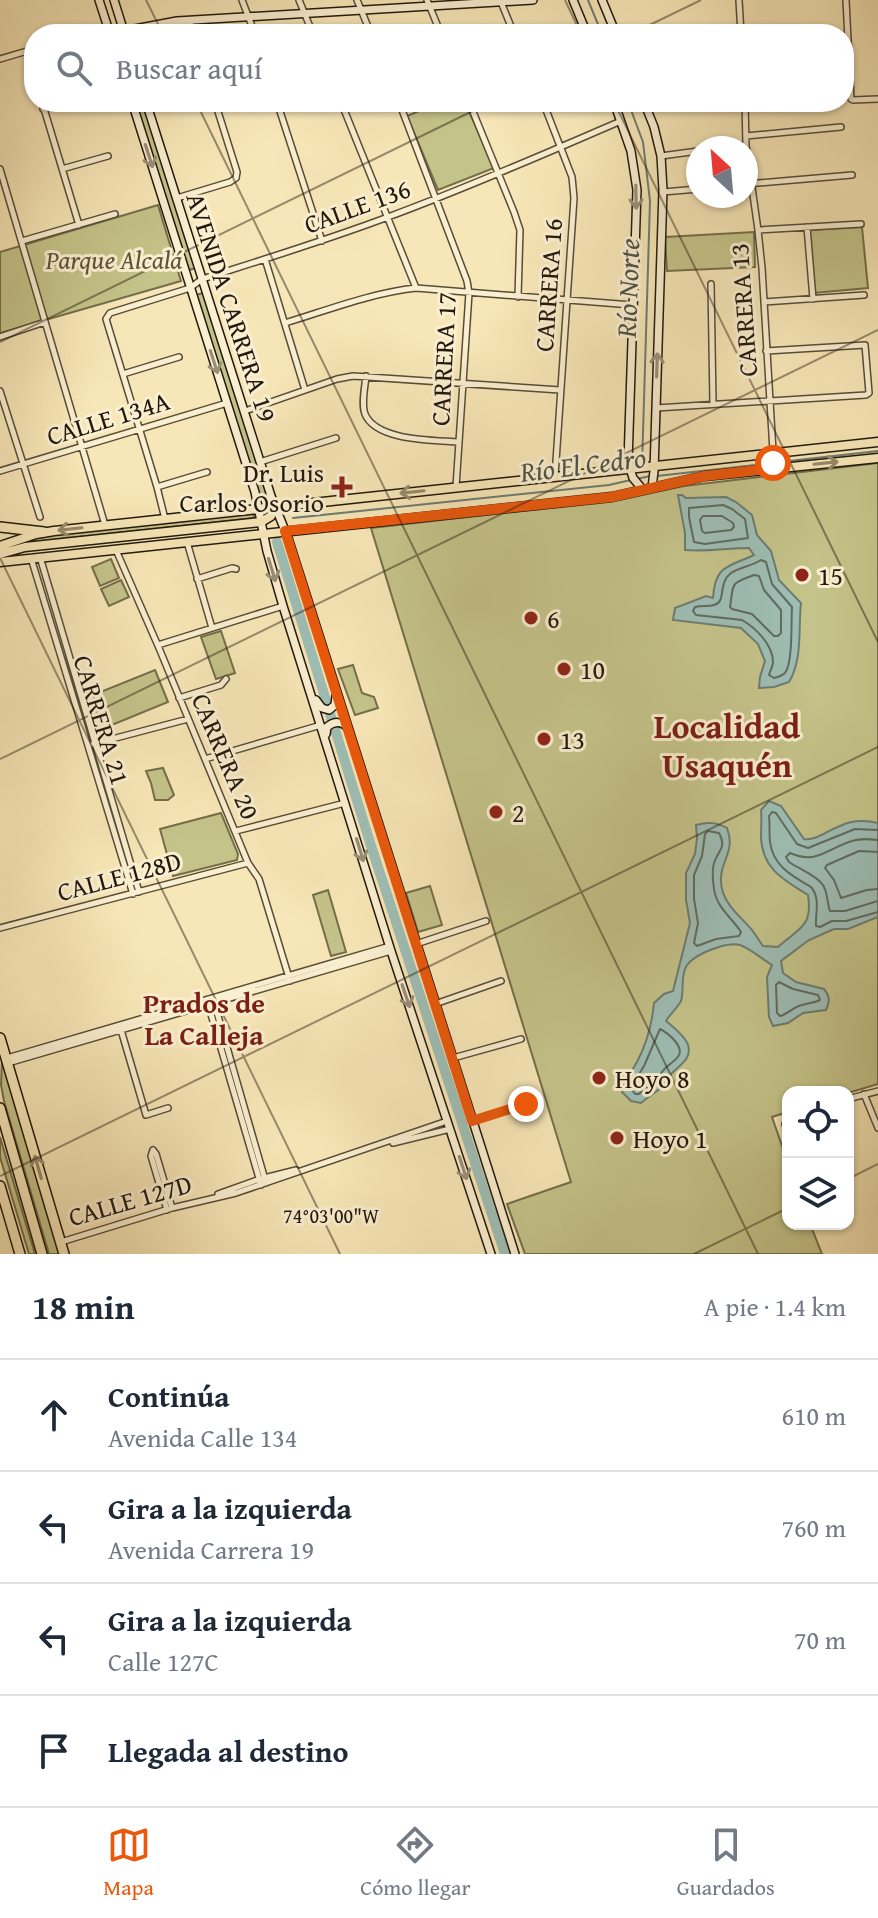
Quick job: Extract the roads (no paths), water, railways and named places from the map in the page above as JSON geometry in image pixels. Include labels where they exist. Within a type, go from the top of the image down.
[{"type":"highway","points":[[0,527],[44,532]]},
{"type":"highway","points":[[0,1038],[64,1254]]},
{"type":"highway","points":[[0,1108],[42,1254]]},
{"type":"highway","points":[[0,1186],[20,1254]]},
{"type":"main road","points":[[99,0],[107,24]]},
{"type":"main road","points":[[114,0],[122,24]]},
{"type":"main road","points":[[156,24],[428,3],[533,0]]},
{"type":"main road","points":[[573,0],[583,24]]},
{"type":"main road","points":[[602,0],[612,24]]},
{"type":"main road","name":"AVENIDA CARRERA 19","points":[[135,112],[256,494],[262,533],[283,606],[324,726],[345,803]]},
{"type":"main road","name":"AVENIDA CARRERA 19","points":[[149,112],[515,1254]]},
{"type":"main road","points":[[618,112],[631,151],[637,190],[632,305],[632,471],[646,486]]},
{"type":"main road","points":[[646,486],[652,469],[663,192],[661,156],[648,112]]},
{"type":"main road","points":[[0,562],[612,497],[646,486],[878,442]]},
{"type":"main road","points":[[0,546],[44,532],[555,476],[773,461],[878,458]]},
{"type":"main road","points":[[0,554],[25,547],[261,522],[271,516],[275,507]]},
{"type":"main road","points":[[180,530],[187,542]]},
{"type":"main road","points":[[80,552],[101,539]]},
{"type":"main road","points":[[310,691],[322,708],[329,710],[336,702],[334,682]]},
{"type":"main road","points":[[324,726],[333,723],[346,726]]},
{"type":"main road","points":[[345,803],[491,1254]]},
{"type":"street","points":[[242,0],[251,24]]},
{"type":"street","points":[[299,0],[309,24]]},
{"type":"street","points":[[357,0],[367,24]]},
{"type":"street","points":[[739,0],[740,24]]},
{"type":"street","points":[[846,0],[847,24]]},
{"type":"street","points":[[500,1],[510,24]]},
{"type":"street","points":[[428,3],[437,24]]},
{"type":"street","points":[[189,20],[190,24]]},
{"type":"street","points":[[0,59],[24,52]]},
{"type":"street","points":[[854,100],[878,99]]},
{"type":"street","points":[[44,112],[79,225]]},
{"type":"street","points":[[177,198],[236,178],[237,172],[218,112]]},
{"type":"street","points":[[280,112],[322,241]]},
{"type":"street","points":[[345,112],[416,288]]},
{"type":"street","name":"CARRERA 17","points":[[403,112],[465,271],[469,293],[456,487]]},
{"type":"street","points":[[473,112],[520,230],[518,297]]},
{"type":"street","name":"CARRERA 16","points":[[547,112],[572,177],[574,198],[555,476]]},
{"type":"street","name":"CARRERA 13","points":[[745,112],[746,136]]},
{"type":"street","name":"CALLE 136","points":[[123,374],[106,319],[110,313],[190,288],[202,279],[322,241],[437,199],[621,121]]},
{"type":"street","points":[[746,136],[841,127]]},
{"type":"street","points":[[661,156],[686,153]]},
{"type":"street","points":[[62,169],[108,156]]},
{"type":"street","points":[[0,169],[105,525]]},
{"type":"street","points":[[758,183],[852,175]]},
{"type":"street","points":[[663,192],[686,190]]},
{"type":"street","name":"CARRERA 13","points":[[753,208],[764,302],[773,461]]},
{"type":"street","points":[[22,241],[115,214]]},
{"type":"street","points":[[758,230],[861,224]]},
{"type":"street","points":[[807,227],[813,299]]},
{"type":"street","points":[[265,259],[305,390]]},
{"type":"street","points":[[711,284],[713,404]]},
{"type":"street","points":[[285,323],[393,290],[416,288],[632,305]]},
{"type":"street","points":[[764,302],[864,295]]},
{"type":"street","points":[[0,337],[45,322]]},
{"type":"street","points":[[655,408],[869,393],[865,345],[766,351]]},
{"type":"street","points":[[165,519],[123,374],[179,357]]},
{"type":"street","points":[[245,411],[345,378],[366,376],[560,390]]},
{"type":"street","points":[[366,376],[364,410],[373,425],[396,435],[458,442]]},
{"type":"street","points":[[0,391],[40,517]]},
{"type":"street","name":"CALLE 134A","points":[[0,471],[227,403]]},
{"type":"street","points":[[260,462],[336,438]]},
{"type":"street","points":[[157,487],[207,472]]},
{"type":"street","points":[[187,542],[212,628]]},
{"type":"street","name":"CARRERA 20","points":[[116,549],[248,863],[259,879],[289,978]]},
{"type":"street","name":"CARRERA 21","points":[[36,558],[136,893]]},
{"type":"street","points":[[197,579],[236,569]]},
{"type":"street","points":[[158,645],[283,606]]},
{"type":"street","points":[[179,698],[221,685],[226,679]]},
{"type":"street","points":[[91,743],[188,719]]},
{"type":"street","points":[[205,759],[324,726]]},
{"type":"street","points":[[236,831],[345,803]]},
{"type":"street","name":"CALLE 128D","points":[[0,928],[248,863]]},
{"type":"street","points":[[416,944],[486,921]]},
{"type":"street","points":[[7,1061],[390,949]]},
{"type":"street","points":[[435,1004],[501,981]]},
{"type":"street","points":[[210,1001],[263,1181]]},
{"type":"street","points":[[120,1028],[146,1115],[168,1108]]},
{"type":"street","points":[[453,1058],[521,1039]]},
{"type":"street","points":[[854,1097],[878,1091]]},
{"type":"street","points":[[864,1094],[878,1128]]},
{"type":"street","points":[[472,1121],[526,1104]]},
{"type":"street","name":"CALLE 127D","points":[[60,1242],[211,1198],[234,1187],[449,1125]]},
{"type":"street","points":[[153,1150],[156,1154],[170,1209],[151,1156],[153,1150]]},
{"type":"water","points":[[678,495],[686,498],[726,497],[752,515],[757,535],[771,551],[779,580],[801,603],[798,654],[789,682],[759,688],[765,661],[758,644],[741,628],[673,620],[675,608],[706,596],[713,598],[720,573],[754,555],[749,548],[685,550]]},
{"type":"water","points":[[769,801],[781,806],[804,839],[818,837],[849,823],[878,823],[878,917],[848,929],[834,929],[809,940],[781,961],[783,973],[796,982],[824,989],[829,999],[826,1010],[803,1013],[788,1023],[773,1026],[769,1017],[767,977],[772,965],[756,954],[734,944],[710,950],[694,959],[685,969],[681,1001],[666,1021],[686,1042],[688,1055],[663,1086],[641,1103],[631,1101],[622,1092],[623,1088],[641,1055],[654,1003],[673,991],[690,923],[686,873],[695,854],[696,825],[712,823],[727,828],[730,845],[722,872],[722,889],[730,906],[763,946],[778,947],[806,921],[808,895],[776,872],[762,848],[761,810]]},
{"type":"waterway","name":"Río Norte","points":[[588,0],[598,24]]},
{"type":"waterway","name":"Río Norte","points":[[632,112],[643,142],[650,201],[642,466]]},
{"type":"waterway","name":"Río El Cedro","points":[[657,476],[878,451]]},
{"type":"waterway","name":"Río El Cedro","points":[[637,479],[650,476]]},
{"type":"waterway","name":"Río El Cedro","points":[[293,518],[609,485],[631,480]]},
{"type":"waterway","points":[[277,542],[372,849],[505,1254]]},
{"type":"place","name":"Dr. Luis Carlos Osorio","points":[[342,487]]},
{"type":"place","name":"15","points":[[802,575]]},
{"type":"place","name":"6","points":[[531,618]]},
{"type":"place","name":"10","points":[[564,669]]},
{"type":"place","name":"13","points":[[544,739]]},
{"type":"place","name":"2","points":[[496,812]]},
{"type":"place","name":"Hoyo 8","points":[[599,1078]]},
{"type":"place","name":"Hoyo 1","points":[[617,1138]]},
{"type":"district","name":"Localidad Usaquén","points":[[727,744]]},
{"type":"district","name":"Prados de La Calleja","points":[[204,1018]]},
{"type":"park label","name":"Parque Alcalá","points":[[114,259]]}]
